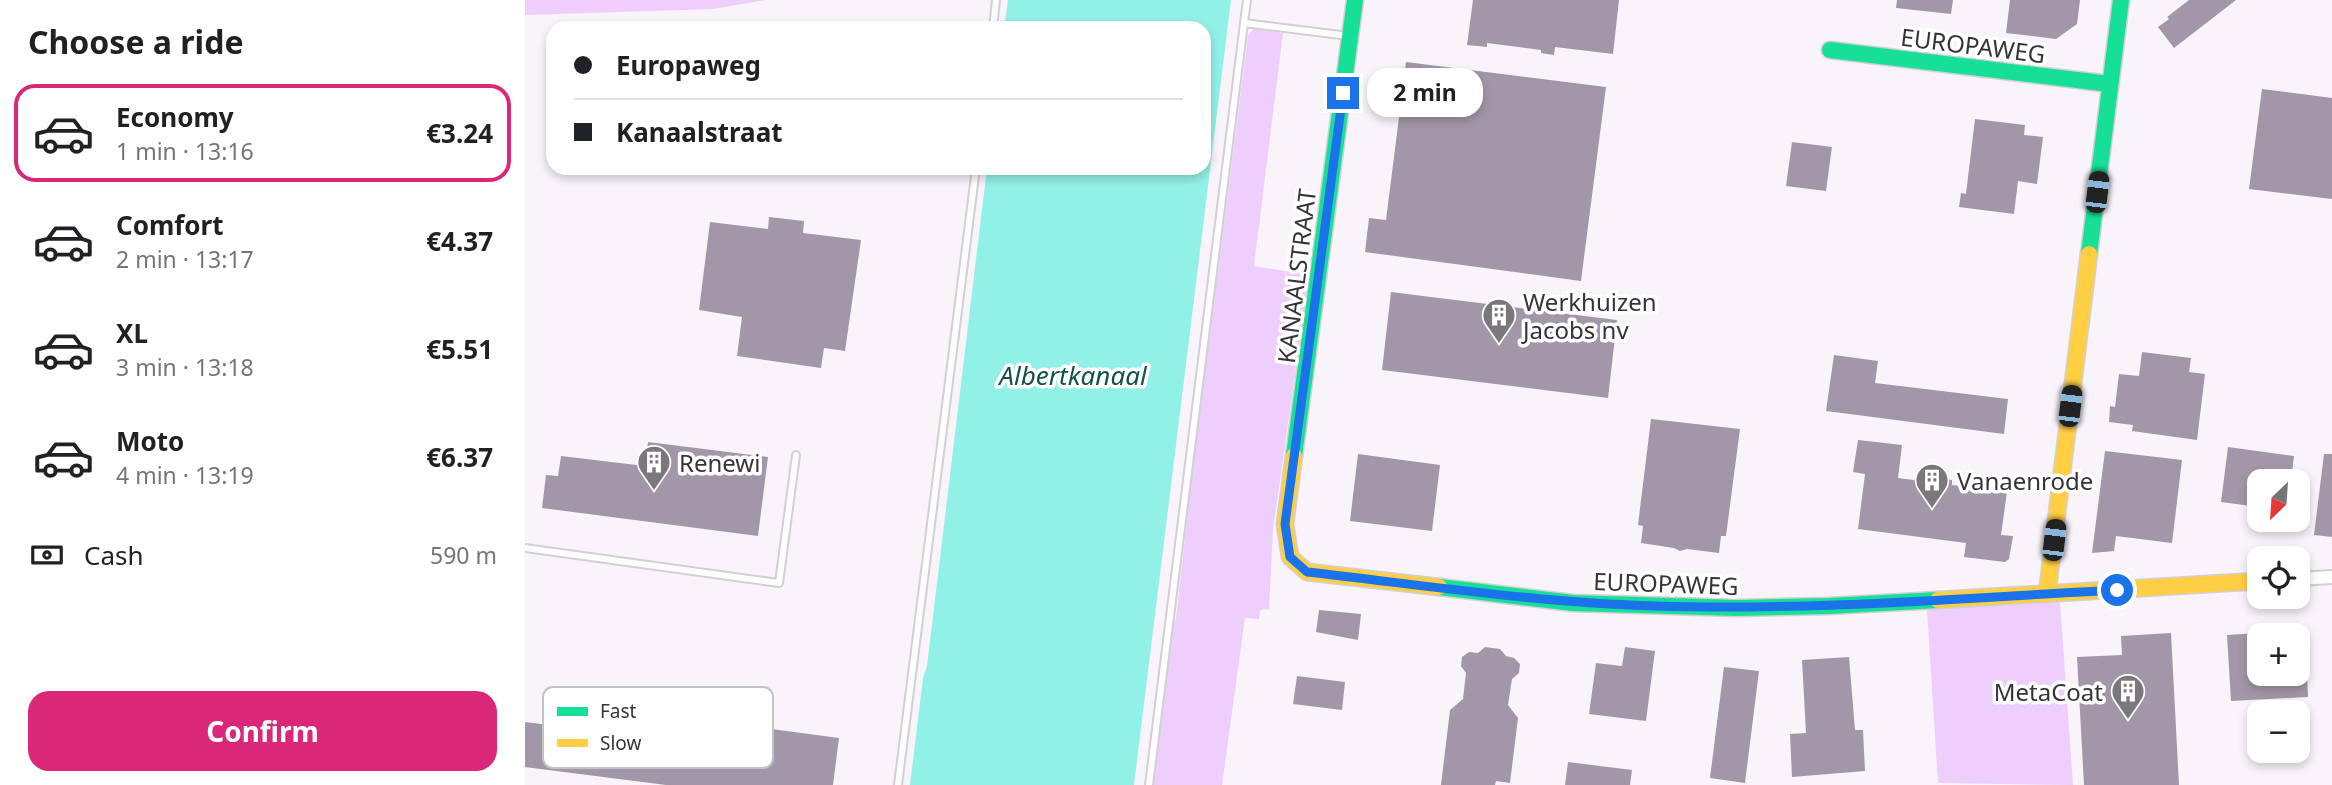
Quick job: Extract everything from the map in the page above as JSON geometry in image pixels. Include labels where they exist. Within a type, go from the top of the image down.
[{"type":"street","name":"KANAALSTRAAT","points":[[1290,557],[1285,524],[1355,0]]},
{"type":"street","points":[[2047,594],[2121,0]]},
{"type":"street","name":"EUROPAWEG","points":[[1830,50],[2110,84]]},
{"type":"street","name":"EUROPAWEG","points":[[1290,557],[1307,572],[1586,603],[1725,608],[1816,607],[2247,582]]},
{"type":"street","points":[[2310,578],[2332,577]]},
{"type":"lane","points":[[994,21],[996,0]]},
{"type":"lane","points":[[1149,785],[1247,0]]},
{"type":"lane","points":[[1244,23],[1350,36]]},
{"type":"lane","points":[[898,785],[975,175]]},
{"type":"lane","points":[[525,548],[779,583],[796,455]]},
{"type":"shaded area","points":[[525,0],[765,0],[713,9],[525,15]]},
{"type":"shaded area","points":[[1254,28],[1283,33],[1254,266],[1309,275],[1273,530],[1269,609],[1260,610],[1259,619],[1245,618],[1222,785],[1153,785],[1248,36]]},
{"type":"shaded area","points":[[2060,602],[2073,785],[1938,783],[1927,609]]},
{"type":"water","name":"Albertkanaal","points":[[1008,0],[1231,0],[1211,162],[1211,21],[1005,21]]},
{"type":"water","name":"Albertkanaal","points":[[986,175],[1209,175],[1134,785],[910,785],[923,678],[927,666]]},
{"type":"building","points":[[1473,0],[1619,0],[1613,54],[1555,47],[1554,55],[1541,53],[1541,50],[1487,43],[1487,47],[1467,45]]},
{"type":"building","points":[[1897,0],[1953,0],[1951,14],[1896,8]]},
{"type":"building","points":[[2010,0],[2080,0],[2077,24],[2056,39],[2006,33]]},
{"type":"building","points":[[2189,0],[2236,0],[2174,48],[2158,27]]},
{"type":"building","points":[[1406,62],[1606,87],[1581,281],[1365,252],[1369,218],[1386,220]]},
{"type":"building","points":[[2262,89],[2332,98],[2332,199],[2249,189]]},
{"type":"building","points":[[1975,119],[2025,125],[2024,135],[2043,137],[2037,184],[2018,181],[2014,214],[1959,207],[1961,193],[1966,194]]},
{"type":"building","points":[[1792,142],[1832,147],[1826,191],[1786,186]]},
{"type":"building","points":[[769,217],[804,221],[803,233],[861,240],[845,351],[824,348],[821,368],[737,356],[742,317],[699,310],[710,222],[768,229]]},
{"type":"building","name":"Werkhuizen Jacobs nv","points":[[1391,292],[1617,320],[1608,398],[1382,370]]},
{"type":"building","points":[[2142,352],[2191,358],[2189,372],[2205,374],[2197,440],[2132,431],[2133,425],[2109,422],[2110,406],[2115,407],[2119,374],[2139,376]]},
{"type":"building","points":[[1834,355],[1878,361],[1875,383],[2008,399],[2004,434],[1826,411]]},
{"type":"building","points":[[1651,419],[1740,429],[1726,536],[1721,536],[1719,553],[1687,549],[1680,551],[1641,543],[1643,526],[1638,525]]},
{"type":"building","name":"Vanaenrode","points":[[1858,440],[1902,445],[1898,478],[1929,482],[1930,477],[1952,480],[1952,485],[2007,492],[2001,535],[2013,536],[2009,559],[2005,562],[1964,557],[1966,543],[1858,529],[1865,474],[1853,472]]},
{"type":"building","name":"Renewi","points":[[648,442],[768,457],[758,536],[542,508],[546,475],[558,476],[561,456],[645,466]]},
{"type":"building","points":[[2228,447],[2294,456],[2292,469],[2247,469],[2247,505],[2221,502]]},
{"type":"building","points":[[2105,451],[2182,460],[2172,543],[2116,536],[2114,551],[2092,553]]},
{"type":"building","points":[[1358,454],[1440,465],[1432,531],[1350,521]]},
{"type":"building","points":[[2324,454],[2332,454],[2332,537],[2314,535]]},
{"type":"building","points":[[1319,610],[1361,614],[1358,640],[1316,632]]},
{"type":"building","name":"MetaCoat","points":[[2171,633],[2179,785],[2084,785],[2077,657],[2122,655],[2121,636]]},
{"type":"building","points":[[2247,634],[2247,686],[2308,686],[2308,697],[2231,701],[2227,635]]},
{"type":"building","points":[[1485,647],[1500,649],[1520,664],[1519,673],[1512,679],[1508,705],[1518,718],[1510,783],[1496,781],[1495,785],[1441,785],[1450,710],[1463,699],[1466,673],[1461,666],[1462,657],[1469,652],[1478,653]]},
{"type":"building","points":[[1625,647],[1655,651],[1646,721],[1589,714],[1596,663],[1622,666]]},
{"type":"building","points":[[1849,657],[1855,730],[1863,730],[1865,771],[1792,777],[1790,734],[1806,733],[1802,660]]},
{"type":"building","points":[[1724,667],[1759,671],[1745,783],[1710,778]]},
{"type":"building","points":[[1297,676],[1345,682],[1342,710],[1293,704]]},
{"type":"building","points":[[525,722],[543,724],[543,768],[773,768],[773,729],[839,738],[833,785],[666,785],[525,767]]},
{"type":"building","points":[[1568,762],[1632,770],[1630,785],[1565,785]]},
{"type":"traffic: fast","points":[[1294,456],[1355,0]]},
{"type":"traffic: fast","points":[[2089,254],[2121,0]]},
{"type":"traffic: fast","points":[[1830,50],[2110,84]]},
{"type":"traffic: fast","points":[[1439,587],[1573,603],[1737,608],[1938,600]]},
{"type":"traffic: slow","points":[[2047,594],[2089,254]]},
{"type":"traffic: slow","points":[[1294,456],[1285,524],[1290,557],[1307,572],[1439,587]]},
{"type":"traffic: slow","points":[[1938,600],[2247,582]]},
{"type":"place","name":"Werkhuizen Jacobs nv","points":[[1499,345]]},
{"type":"place","name":"Renewi","points":[[654,492]]},
{"type":"place","name":"Vanaenrode","points":[[1932,510]]},
{"type":"place","name":"MetaCoat","points":[[2128,721]]},
{"type":"route","points":[[1343,93],[1285,524],[1290,557],[1307,572],[1573,603],[1674,607],[1829,606],[2117,590]]}]
